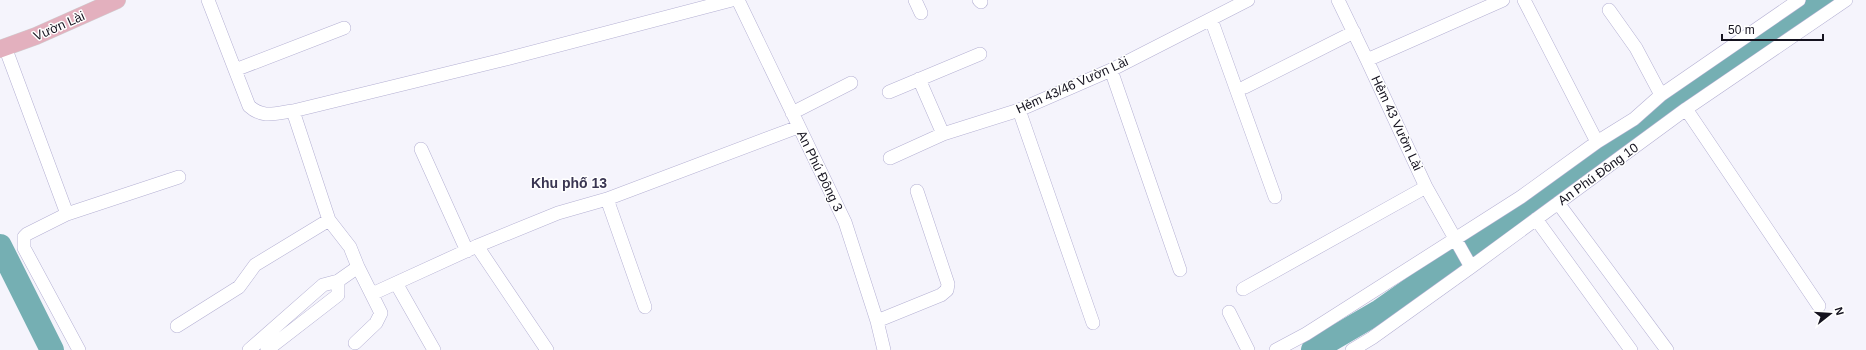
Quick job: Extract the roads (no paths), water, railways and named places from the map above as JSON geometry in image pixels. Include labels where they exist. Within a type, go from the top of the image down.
[{"type":"main road","name":"Vườn Lài","points":[[2,48],[36,36],[118,0]]},
{"type":"street","points":[[208,0],[249,106],[256,112],[263,114],[294,111],[502,60],[732,0]]},
{"type":"street","name":"An Phú Đông 3","points":[[738,0],[845,222],[877,321],[884,350]]},
{"type":"street","points":[[915,0],[921,13]]},
{"type":"street","name":"Hẻm 43/46 Vườn Lài","points":[[890,158],[943,134],[1019,110],[1110,70],[1248,0]]},
{"type":"street","name":"Hẻm 43 Vườn Lài","points":[[1338,0],[1426,187],[1470,265]]},
{"type":"street","points":[[1367,60],[1503,0]]},
{"type":"street","points":[[1524,0],[1597,142]]},
{"type":"street","points":[[1276,350],[1306,334],[1457,242],[1597,142],[1634,119],[1661,94],[1799,0]]},
{"type":"street","name":"An Phú Đông 10","points":[[1352,350],[1372,338],[1470,265],[1536,219],[1686,109],[1846,0]]},
{"type":"street","points":[[1609,10],[1636,48],[1661,94]]},
{"type":"street","points":[[1211,19],[1275,197]]},
{"type":"street","points":[[235,70],[344,28]]},
{"type":"street","points":[[1245,87],[1354,32]]},
{"type":"street","points":[[2,48],[67,214]]},
{"type":"street","points":[[889,92],[980,54]]},
{"type":"street","points":[[1110,70],[1180,270]]},
{"type":"street","points":[[919,79],[943,134]]},
{"type":"street","points":[[792,113],[851,83]]},
{"type":"street","points":[[1686,109],[1819,306]]},
{"type":"street","points":[[1019,110],[1093,323]]},
{"type":"street","points":[[294,111],[329,220],[350,247],[358,267],[380,308],[380,318],[355,343]]},
{"type":"street","points":[[372,294],[472,249],[558,213],[607,199],[798,127]]},
{"type":"street","points":[[420,149],[472,249],[547,350]]},
{"type":"street","points":[[79,350],[24,248],[23,242],[27,234],[67,214],[179,177]]},
{"type":"street","points":[[1243,289],[1426,187]]},
{"type":"street","points":[[877,321],[941,295],[947,290],[948,284],[917,191]]},
{"type":"street","points":[[607,199],[645,307]]},
{"type":"street","points":[[1558,203],[1667,350]]},
{"type":"street","points":[[1536,219],[1631,350]]},
{"type":"street","points":[[176,326],[239,287],[255,265],[329,220]]},
{"type":"street","points":[[249,350],[324,285],[338,281],[358,267]]},
{"type":"street","points":[[267,350],[338,295],[338,281]]},
{"type":"street","points":[[396,283],[434,350]]},
{"type":"street","points":[[1229,312],[1248,350]]},
{"type":"waterway","points":[[1313,350],[1380,311],[1823,0]]},
{"type":"waterway","points":[[0,246],[52,350]]},
{"type":"district","name":"Khu phố 13","points":[[569,183]]}]
